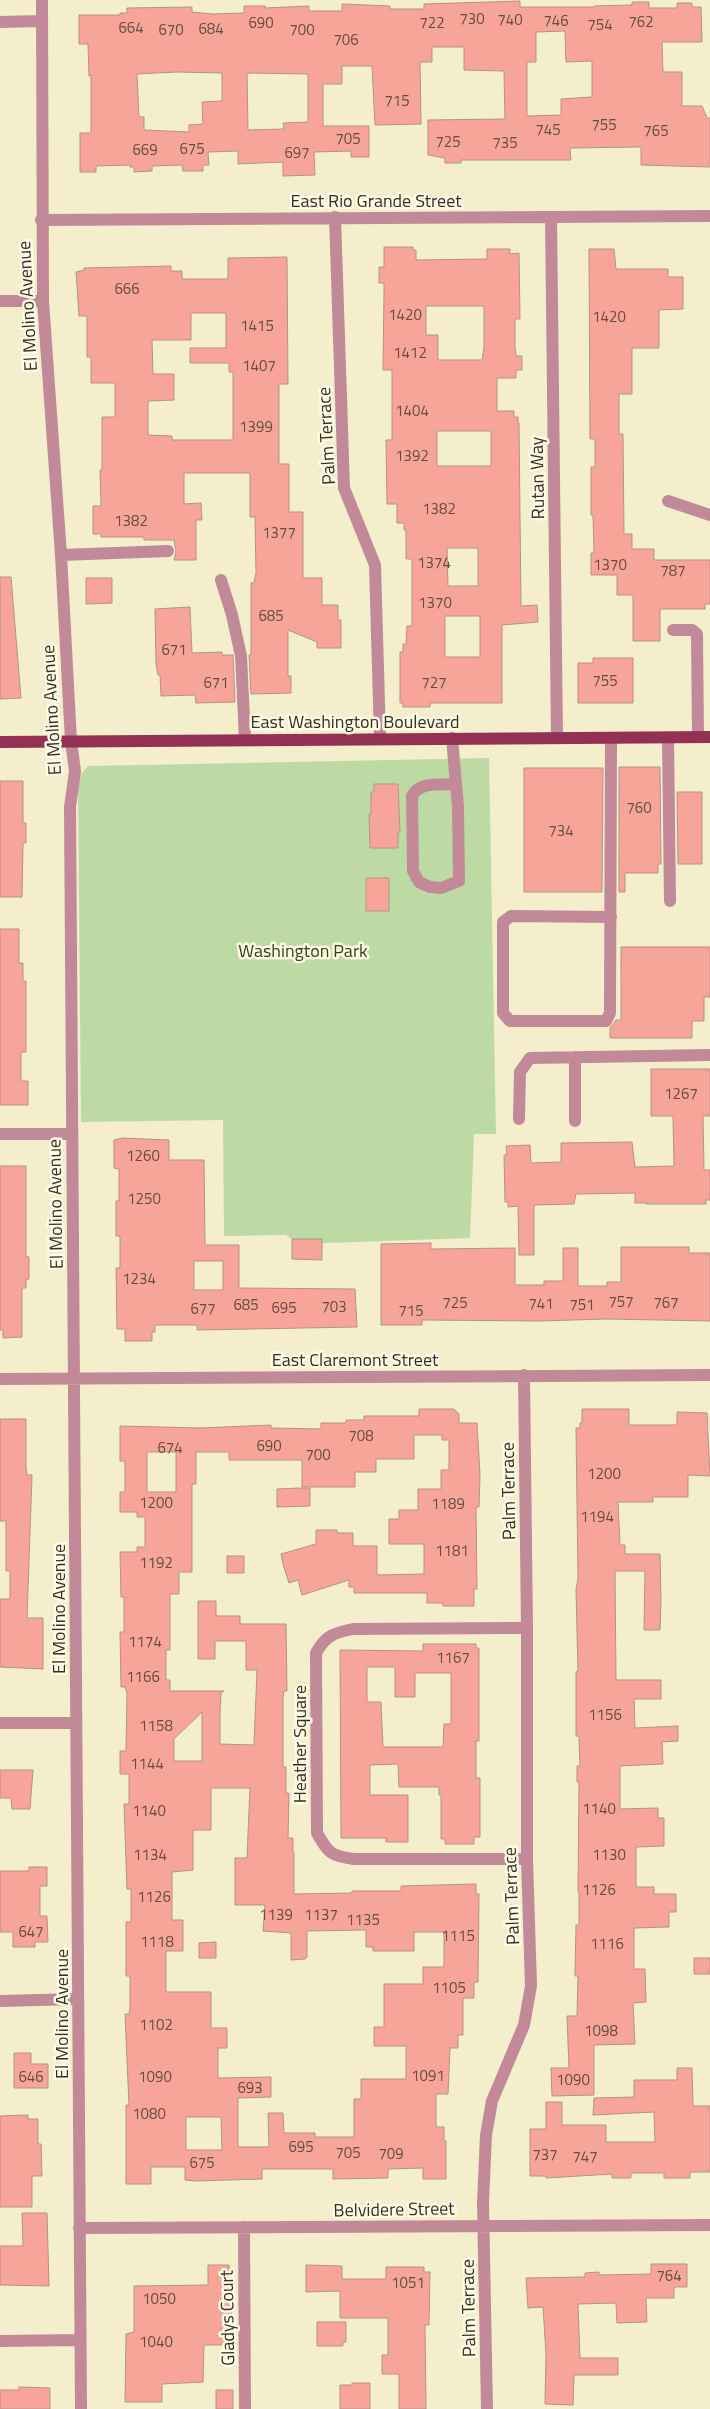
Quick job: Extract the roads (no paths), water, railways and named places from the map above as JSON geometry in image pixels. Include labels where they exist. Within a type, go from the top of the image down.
[{"type":"main road","name":"East Washington Boulevard","points":[[0,742],[704,737]]},
{"type":"street","name":"El Molino Avenue","points":[[42,0],[43,301],[61,555],[71,741],[75,771],[70,807],[71,1134],[81,2409]]},
{"type":"street","points":[[0,22],[42,21]]},
{"type":"street","name":"East Rio Grande Street","points":[[42,220],[710,216]]},
{"type":"street","name":"Palm Terrace","points":[[335,217],[344,488],[375,565],[380,738]]},
{"type":"street","name":"Rutan Way","points":[[552,217],[557,738]]},
{"type":"street","points":[[0,301],[43,301]]},
{"type":"street","points":[[668,501],[710,515]]},
{"type":"street","points":[[61,555],[168,551]]},
{"type":"street","points":[[221,580],[232,615],[241,656],[245,740]]},
{"type":"street","points":[[673,630],[692,630],[697,634],[704,737]]},
{"type":"street","points":[[452,738],[455,784],[459,881],[441,888],[430,887],[419,882],[413,872],[412,796],[416,790],[424,786],[455,784]]},
{"type":"street","points":[[611,738],[611,917],[610,1013],[606,1021],[510,1020],[503,1013],[503,922],[511,916],[611,917]]},
{"type":"street","points":[[668,738],[670,901]]},
{"type":"street","points":[[519,1119],[520,1072],[530,1058],[710,1055]]},
{"type":"street","points":[[575,1057],[575,1121]]},
{"type":"street","points":[[0,1134],[71,1134]]},
{"type":"street","name":"Palm Terrace","points":[[487,2409],[484,2225],[486,2135],[492,2101],[524,2025],[531,1986],[527,1859],[524,1375]]},
{"type":"street","name":"East Claremont Street","points":[[0,1379],[710,1375]]},
{"type":"street","name":"Heather Square","points":[[527,1628],[353,1628],[334,1634],[322,1642],[316,1653],[316,1681],[317,1833],[328,1852],[339,1857],[354,1859],[527,1859]]},
{"type":"street","points":[[0,1724],[76,1723]]},
{"type":"street","points":[[0,2000],[78,2000]]},
{"type":"street","name":"Belvidere Street","points":[[79,2228],[710,2225]]},
{"type":"street","name":"Gladys Court","points":[[244,2227],[245,2409]]},
{"type":"street","points":[[0,2341],[80,2340]]},
{"type":"park label","name":"Washington Park","points":[[303,950]]}]
